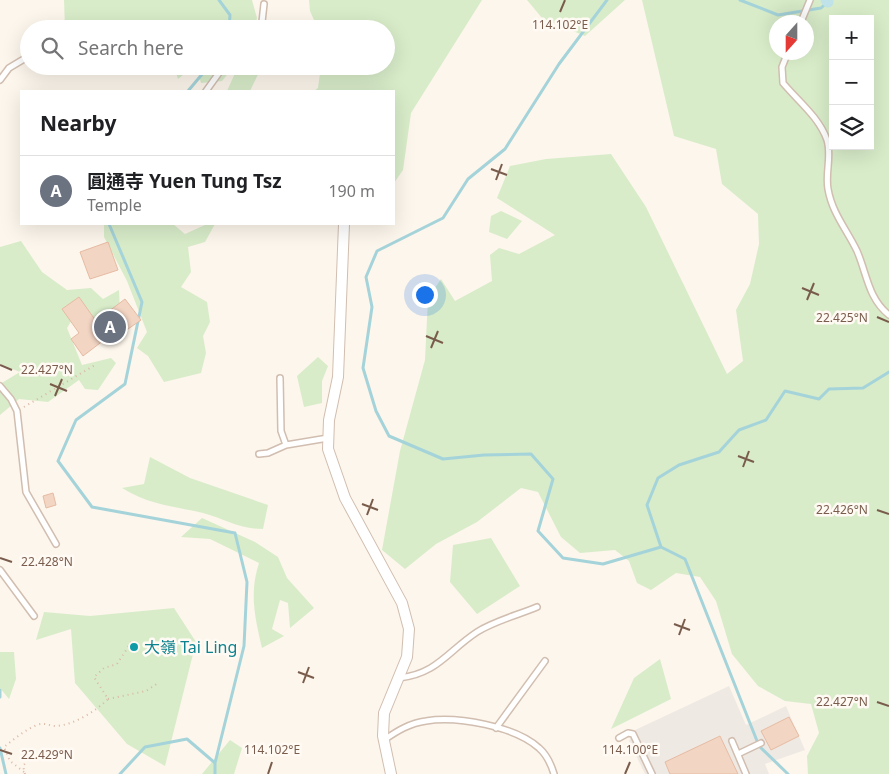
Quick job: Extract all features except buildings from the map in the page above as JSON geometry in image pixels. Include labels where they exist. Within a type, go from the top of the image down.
[{"type":"street","points":[[344,225],[338,377],[329,420],[328,449],[345,498],[402,603],[409,630],[407,657],[396,678],[384,713],[384,740],[391,774]]},
{"type":"lane","points":[[804,15],[810,0]]},
{"type":"lane","points":[[262,20],[264,4]]},
{"type":"lane","points":[[785,60],[782,67],[783,83],[806,108],[826,138],[829,150],[828,187],[831,202],[856,252],[871,292],[880,307],[889,315]]},
{"type":"lane","points":[[0,80],[9,68],[20,61]]},
{"type":"lane","points":[[207,90],[218,75]]},
{"type":"lane","points":[[280,378],[281,431],[286,445]]},
{"type":"lane","points":[[0,386],[12,399],[17,411],[26,492],[56,544]]},
{"type":"lane","points":[[259,454],[268,453],[286,445],[328,438]]},
{"type":"lane","points":[[0,570],[34,616]]},
{"type":"lane","points":[[396,678],[414,677],[425,672],[440,664],[478,631],[537,607]]},
{"type":"lane","points":[[496,728],[544,661]]},
{"type":"lane","points":[[384,740],[406,726],[425,721],[455,719],[496,728],[538,746],[551,762],[554,774]]},
{"type":"lane","points":[[619,738],[632,734],[652,774]]},
{"type":"lane","points":[[732,741],[746,774]]},
{"type":"lane","points":[[738,754],[761,744]]},
{"type":"path","points":[[17,411],[95,365]]},
{"type":"path","points":[[108,699],[94,677],[104,668],[117,664],[132,641]]},
{"type":"path","points":[[25,773],[10,761],[4,747],[38,724],[44,723],[56,726],[88,715],[108,699],[139,694],[158,682]]},
{"type":"path","points":[[25,773],[22,766],[30,758]]},
{"type":"shaded area","points":[[729,686],[746,725],[786,706],[805,750],[765,764],[769,774],[645,774],[629,741],[635,730]]},
{"type":"green space","points":[[64,0],[252,0],[257,18],[256,20],[65,20]]},
{"type":"green space","points":[[309,0],[482,0],[411,113],[403,170],[395,182],[395,90],[315,90],[318,88],[320,75],[395,75],[395,20],[314,20],[310,11]]},
{"type":"green space","points":[[527,0],[625,0],[585,36],[542,18]]},
{"type":"green space","points":[[642,0],[889,0],[889,774],[808,774],[807,756],[819,733],[811,704],[785,701],[758,686],[732,654],[716,601],[700,577],[676,573],[651,590],[637,583],[629,561],[615,550],[580,553],[561,537],[538,492],[521,488],[477,522],[436,544],[405,569],[382,550],[400,451],[425,360],[428,298],[441,279],[455,301],[492,281],[490,255],[499,248],[519,254],[555,235],[497,198],[510,166],[546,159],[611,154],[646,207],[727,374],[743,361],[736,310],[750,284],[759,244],[758,214],[722,184],[716,149],[674,136]]},
{"type":"green space","points":[[199,75],[227,75],[222,81],[201,83]]},
{"type":"green space","points":[[234,75],[258,75],[250,90],[227,90]]},
{"type":"green space","points":[[501,211],[522,221],[507,239],[489,232],[491,216]]},
{"type":"green space","points":[[104,225],[174,225],[185,234],[205,225],[214,225],[205,242],[188,247],[191,272],[181,287],[207,302],[210,322],[203,336],[206,353],[201,373],[164,382],[148,356],[137,348],[147,332],[127,281],[104,237]]},
{"type":"green space","points":[[21,241],[42,272],[67,290],[91,288],[103,299],[119,290],[120,314],[89,340],[75,315],[67,328],[82,365],[111,358],[116,363],[98,390],[85,389],[79,380],[48,402],[19,399],[0,415],[0,384],[20,372],[0,364],[0,247]]},
{"type":"green space","points":[[318,357],[328,366],[322,381],[322,403],[304,407],[297,376]]},
{"type":"green space","points":[[150,457],[190,478],[268,505],[263,529],[239,526],[211,515],[152,502],[122,488],[144,484]]},
{"type":"green space","points":[[202,518],[255,542],[278,557],[287,578],[314,608],[290,628],[288,603],[280,600],[272,629],[284,636],[262,648],[254,606],[254,585],[259,563],[210,539],[181,537]]},
{"type":"green space","points":[[491,538],[520,586],[477,614],[450,582],[453,545]]},
{"type":"green space","points":[[174,608],[196,642],[165,766],[127,744],[75,683],[71,629],[36,640],[44,612],[90,616]]},
{"type":"green space","points":[[0,652],[14,652],[16,679],[9,699],[0,688]]},
{"type":"green space","points":[[660,659],[671,699],[611,729],[634,678]]},
{"type":"green space","points":[[230,740],[242,748],[234,774],[202,774]]},
{"type":"waterway","points":[[219,0],[230,15],[230,20]]},
{"type":"waterway","points":[[607,0],[559,64],[505,149],[468,179],[443,218],[377,251],[366,277],[372,307],[363,368],[376,411],[389,436],[443,459],[484,455],[531,454],[553,479],[538,531],[563,558],[603,564],[661,547]]},
{"type":"waterway","points":[[740,0],[778,15],[821,8],[830,0]]},
{"type":"waterway","points":[[189,90],[201,75]]},
{"type":"waterway","points":[[109,225],[142,302],[125,384],[76,420],[58,461],[92,507],[235,533],[247,582],[244,646],[215,763]]},
{"type":"waterway","points":[[788,774],[759,746],[685,559],[661,547],[647,505],[658,478],[679,465],[719,452],[739,430],[766,420],[785,391],[819,399],[829,389],[863,388],[889,372]]},
{"type":"waterway","points":[[0,690],[0,697]]},
{"type":"waterway","points":[[120,774],[145,747],[187,739],[215,763],[215,774]]},
{"type":"waterway","points":[[0,748],[6,774]]},
{"type":"place","name":"圓通寺 Yuen Tung Tsz","points":[[110,327]]},
{"type":"place","name":"大嶺 Tai Ling","points":[[134,647]]}]
